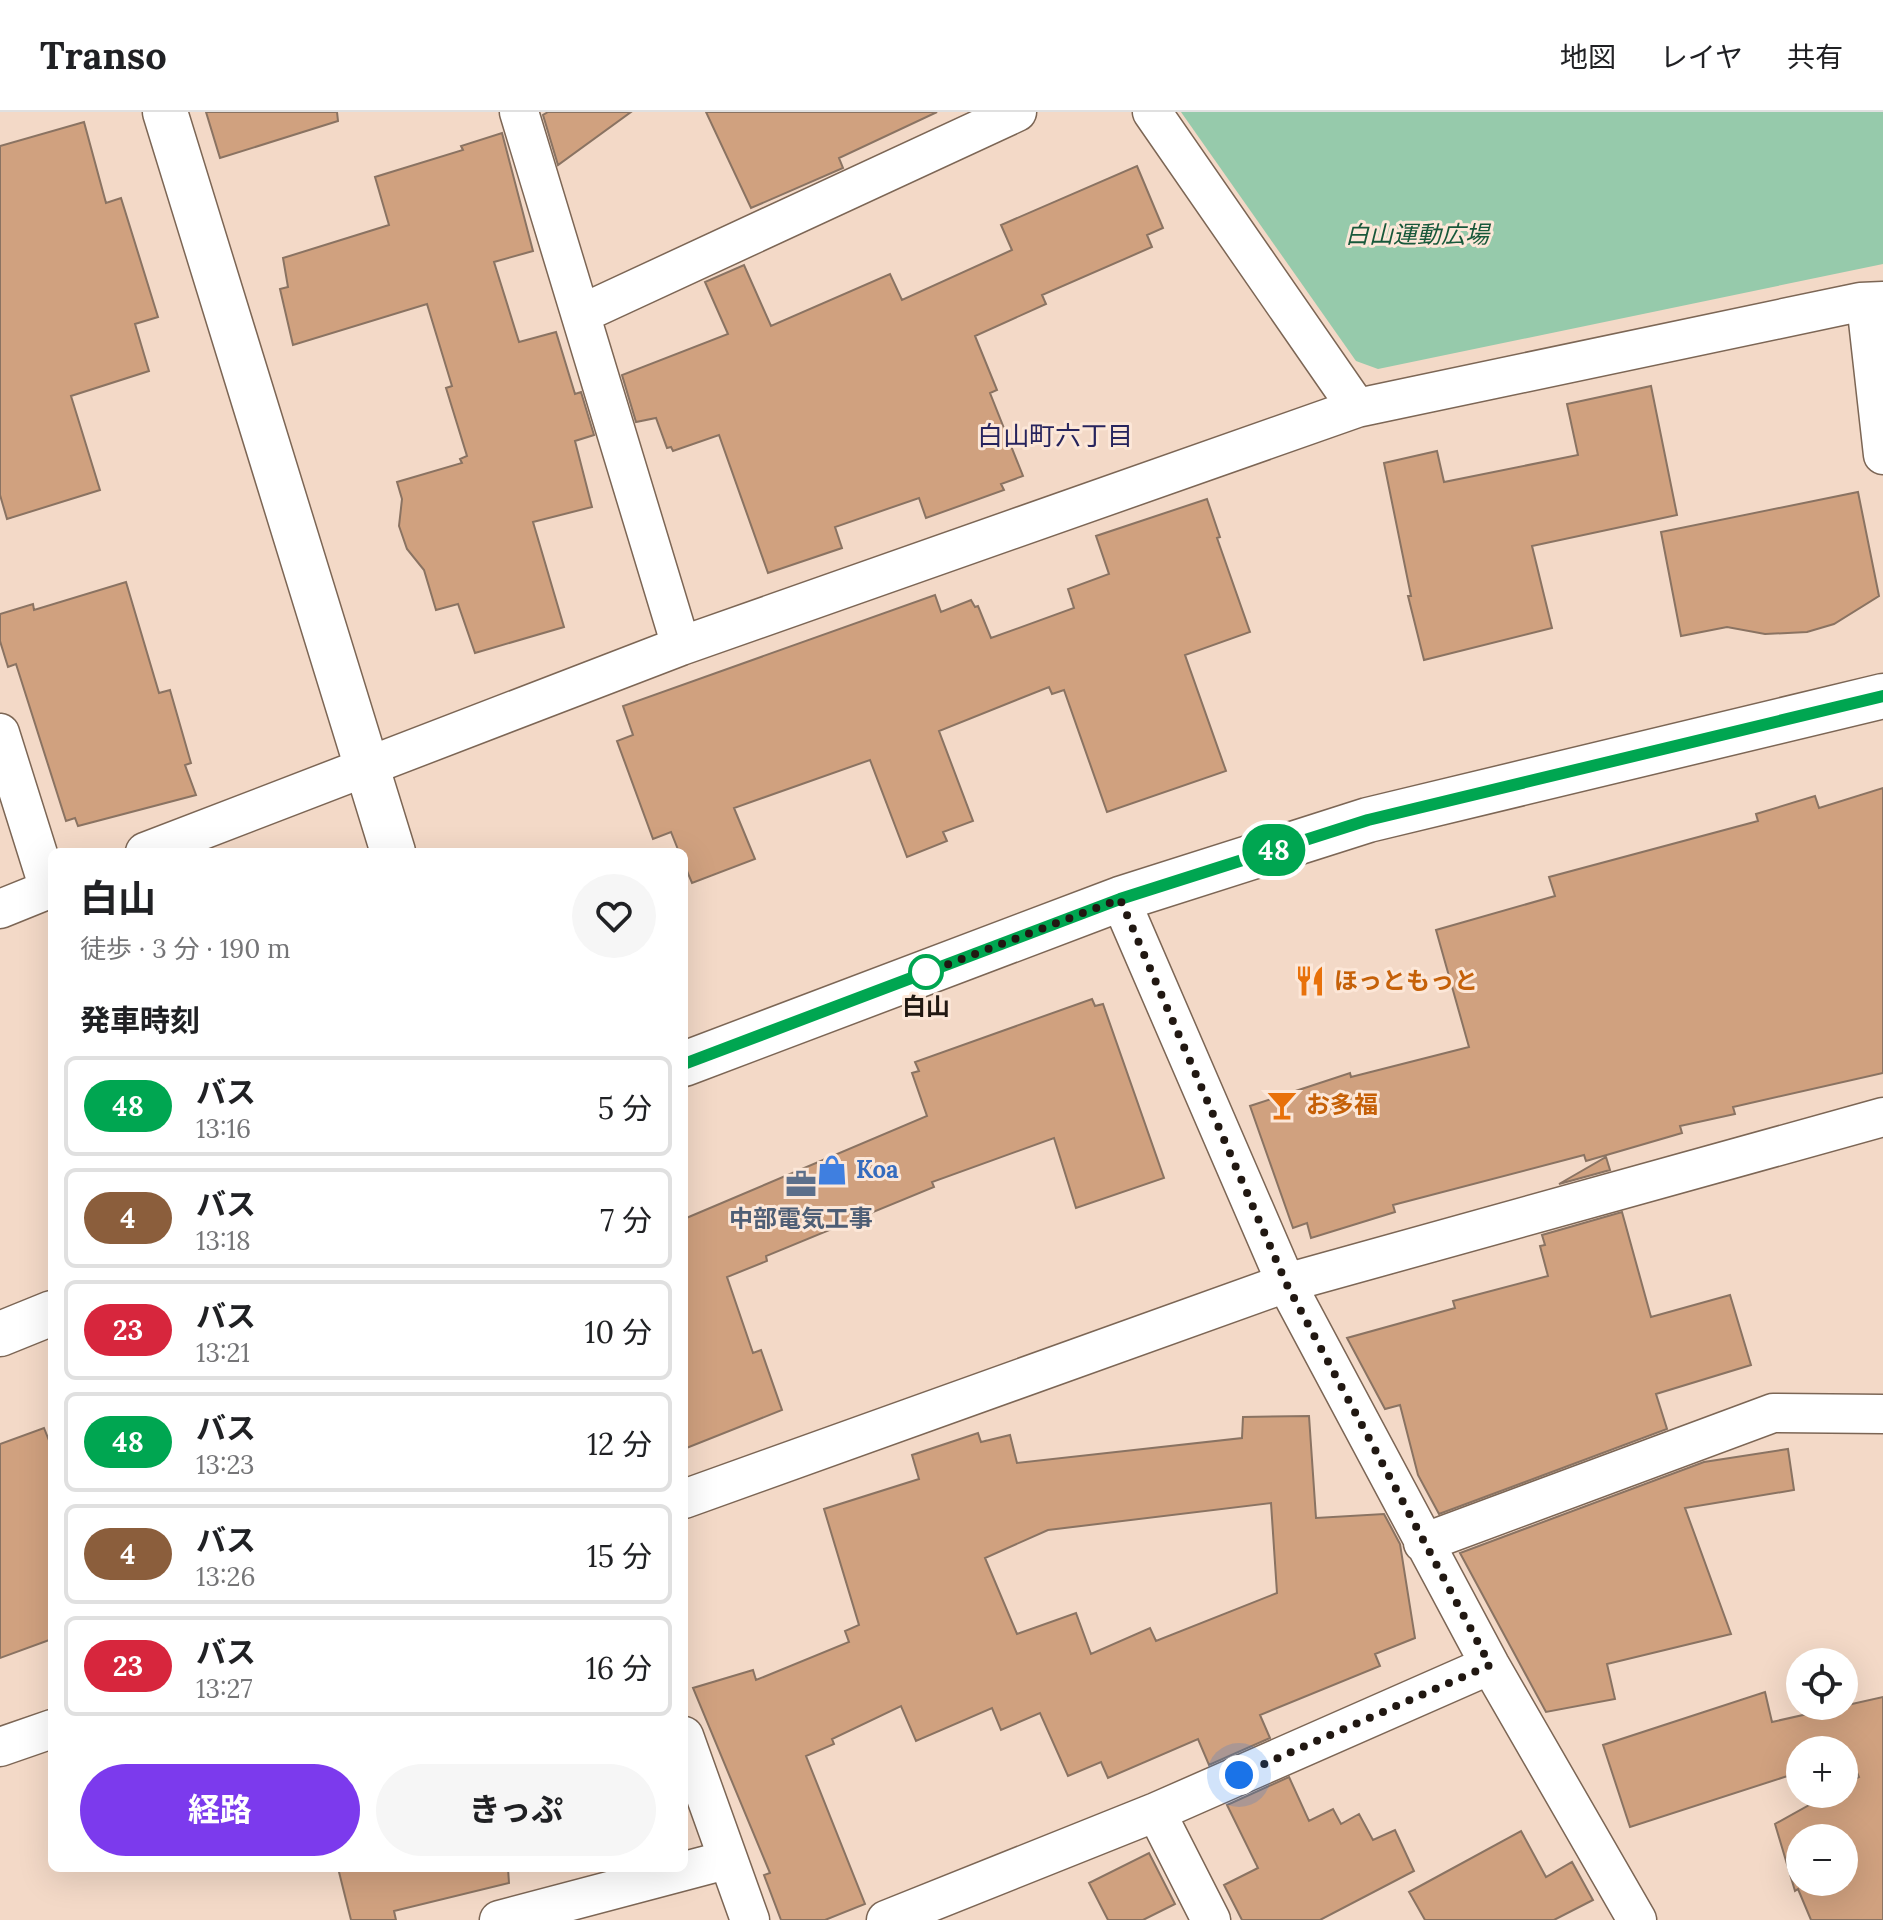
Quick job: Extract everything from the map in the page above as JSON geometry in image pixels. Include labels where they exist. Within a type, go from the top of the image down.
[{"type":"main road","points":[[165,112],[392,848]]},
{"type":"main road","points":[[688,1062],[1120,899],[1368,820],[1883,696]]},
{"type":"main road","points":[[0,1334],[48,1315]]},
{"type":"street","points":[[519,112],[681,646]]},
{"type":"street","points":[[581,314],[1017,112]]},
{"type":"street","points":[[1152,112],[1357,408]]},
{"type":"street","points":[[155,848],[681,646],[1357,408],[1874,302],[1883,455]]},
{"type":"street","points":[[0,733],[48,879]]},
{"type":"street","points":[[0,909],[48,889]]},
{"type":"street","points":[[1120,899],[1286,1283],[1490,1665],[1637,1920]]},
{"type":"street","points":[[688,1498],[1286,1283],[1883,1117]]},
{"type":"street","points":[[1423,1543],[1773,1413],[1883,1414]]},
{"type":"street","points":[[886,1920],[1156,1812],[1490,1665]]},
{"type":"street","points":[[0,1747],[48,1730]]},
{"type":"street","points":[[688,1748],[750,1920]]},
{"type":"street","points":[[1156,1812],[1211,1920]]},
{"type":"street","points":[[688,1870],[726,1860]]},
{"type":"street","points":[[499,1920],[681,1872]]},
{"type":"green space","name":"白山運動広場","points":[[1181,112],[1883,112],[1883,264],[1378,369],[1356,361]]},
{"type":"building","points":[[206,112],[337,112],[338,121],[220,158]]},
{"type":"building","points":[[548,112],[631,112],[558,165],[543,115]]},
{"type":"building","points":[[706,112],[937,112],[839,158],[843,168],[751,208]]},
{"type":"building","points":[[84,122],[106,203],[121,198],[158,317],[135,324],[149,371],[71,396],[100,490],[7,519],[0,495],[0,146]]},
{"type":"building","points":[[502,133],[533,251],[494,262],[519,342],[556,332],[575,394],[581,392],[594,435],[575,441],[592,507],[533,522],[564,627],[475,653],[458,604],[436,610],[424,570],[407,549],[399,526],[402,499],[397,482],[462,463],[460,459],[467,456],[446,388],[452,386],[427,304],[293,345],[280,289],[288,287],[283,258],[389,225],[375,177],[463,150],[461,146]]},
{"type":"building","points":[[1137,166],[1163,228],[1147,235],[1152,247],[1042,295],[1046,304],[975,336],[997,390],[990,393],[1023,476],[1001,484],[1004,490],[926,518],[919,498],[835,527],[842,548],[768,573],[719,435],[673,451],[671,447],[667,448],[656,418],[636,422],[622,375],[728,334],[705,282],[744,265],[771,326],[890,274],[902,300],[1012,250],[1001,225]]},
{"type":"building","points":[[1651,386],[1677,515],[1532,546],[1552,628],[1424,660],[1408,596],[1411,596],[1384,463],[1437,451],[1444,482],[1578,455],[1567,404]]},
{"type":"building","points":[[1858,492],[1879,596],[1834,624],[1807,632],[1765,634],[1727,627],[1681,636],[1661,532]]},
{"type":"building","points":[[1207,499],[1220,537],[1217,538],[1250,632],[1185,655],[1226,771],[1107,812],[1064,690],[1052,694],[1049,687],[939,731],[973,821],[943,832],[947,841],[907,857],[870,760],[734,808],[755,859],[692,883],[688,874],[688,848],[677,848],[671,832],[653,839],[617,741],[633,735],[623,706],[935,595],[941,612],[971,600],[975,607],[978,606],[991,638],[1074,608],[1068,589],[1109,574],[1096,536]]},
{"type":"building","points":[[126,582],[159,693],[170,690],[191,763],[185,765],[196,795],[78,826],[75,818],[66,821],[16,664],[8,667],[0,641],[0,614],[33,604],[34,610]]},
{"type":"building","points":[[1883,788],[1883,1073],[1733,1107],[1735,1114],[1680,1126],[1682,1133],[1586,1161],[1584,1155],[1393,1205],[1395,1212],[1311,1238],[1307,1223],[1293,1228],[1250,1106],[1350,1073],[1351,1077],[1469,1047],[1436,930],[1555,896],[1549,877],[1758,821],[1756,814],[1815,796],[1819,808]]},
{"type":"building","points":[[1092,999],[1095,1006],[1103,1004],[1164,1178],[1076,1208],[1054,1138],[932,1182],[934,1187],[766,1256],[767,1261],[727,1277],[753,1353],[761,1350],[782,1410],[688,1447],[688,1217],[927,1116],[912,1073],[919,1071],[915,1062]]},
{"type":"building","points":[[1606,1157],[1610,1170],[1559,1184]]},
{"type":"building","points":[[1622,1212],[1651,1317],[1730,1295],[1751,1365],[1656,1394],[1667,1429],[1439,1514],[1418,1475],[1400,1405],[1385,1409],[1347,1338],[1455,1308],[1453,1301],[1548,1276],[1540,1246],[1545,1245],[1542,1235]]},
{"type":"building","points":[[1309,1416],[1316,1518],[1384,1514],[1400,1544],[1415,1638],[1375,1654],[1380,1666],[1260,1715],[1270,1738],[1209,1765],[1198,1739],[1108,1778],[1101,1762],[1068,1776],[1040,1713],[1001,1730],[992,1708],[916,1741],[901,1706],[832,1739],[834,1744],[806,1756],[865,1904],[825,1920],[781,1920],[764,1875],[770,1873],[693,1688],[753,1670],[756,1680],[849,1642],[845,1631],[859,1625],[824,1509],[919,1479],[912,1455],[978,1433],[981,1442],[1010,1435],[1017,1463],[1242,1438],[1243,1417]],"holes":[[[1271,1503],[1277,1593],[1156,1641],[1150,1628],[1091,1654],[1076,1613],[1017,1634],[985,1558],[1048,1530]]]},
{"type":"building","points":[[44,1428],[48,1438],[48,1640],[0,1658],[0,1444]]},
{"type":"building","points":[[1788,1449],[1794,1490],[1685,1508],[1731,1634],[1607,1664],[1615,1699],[1546,1712],[1460,1553],[1704,1462]]},
{"type":"building","points":[[1765,1692],[1772,1722],[1786,1719],[1858,1720],[1858,1703],[1883,1697],[1883,1920],[1811,1920],[1801,1896],[1858,1896],[1858,1824],[1786,1824],[1786,1861],[1775,1824],[1804,1808],[1858,1808],[1858,1736],[1786,1736],[1786,1777],[1630,1827],[1603,1745]]},
{"type":"building","points":[[1289,1777],[1309,1821],[1333,1809],[1341,1824],[1359,1814],[1373,1840],[1395,1830],[1414,1871],[1320,1920],[1242,1920],[1224,1885],[1258,1868],[1227,1805]]},
{"type":"building","points":[[1521,1831],[1546,1877],[1572,1862],[1593,1900],[1554,1920],[1425,1920],[1409,1892]]},
{"type":"building","points":[[1149,1853],[1175,1904],[1143,1920],[1108,1920],[1089,1883]]},
{"type":"building","points":[[339,1872],[508,1872],[509,1883],[394,1911],[396,1920],[351,1920]]},
{"type":"bus line","name":"48","points":[[688,1062],[1120,899],[1368,820],[1883,696]]},
{"type":"place","name":"白山","points":[[926,972]]},
{"type":"place","name":"ほっともっと","points":[[1310,981]]},
{"type":"place","name":"お多福","points":[[1282,1105]]},
{"type":"place","name":"Koa","points":[[832,1170]]},
{"type":"place","name":"中部電気工事","points":[[801,1184]]},
{"type":"district","name":"白山町六丁目","points":[[1055,436]]},
{"type":"route","points":[[926,972],[917,976],[1120,899],[1286,1283],[1490,1665],[1239,1775]]}]
